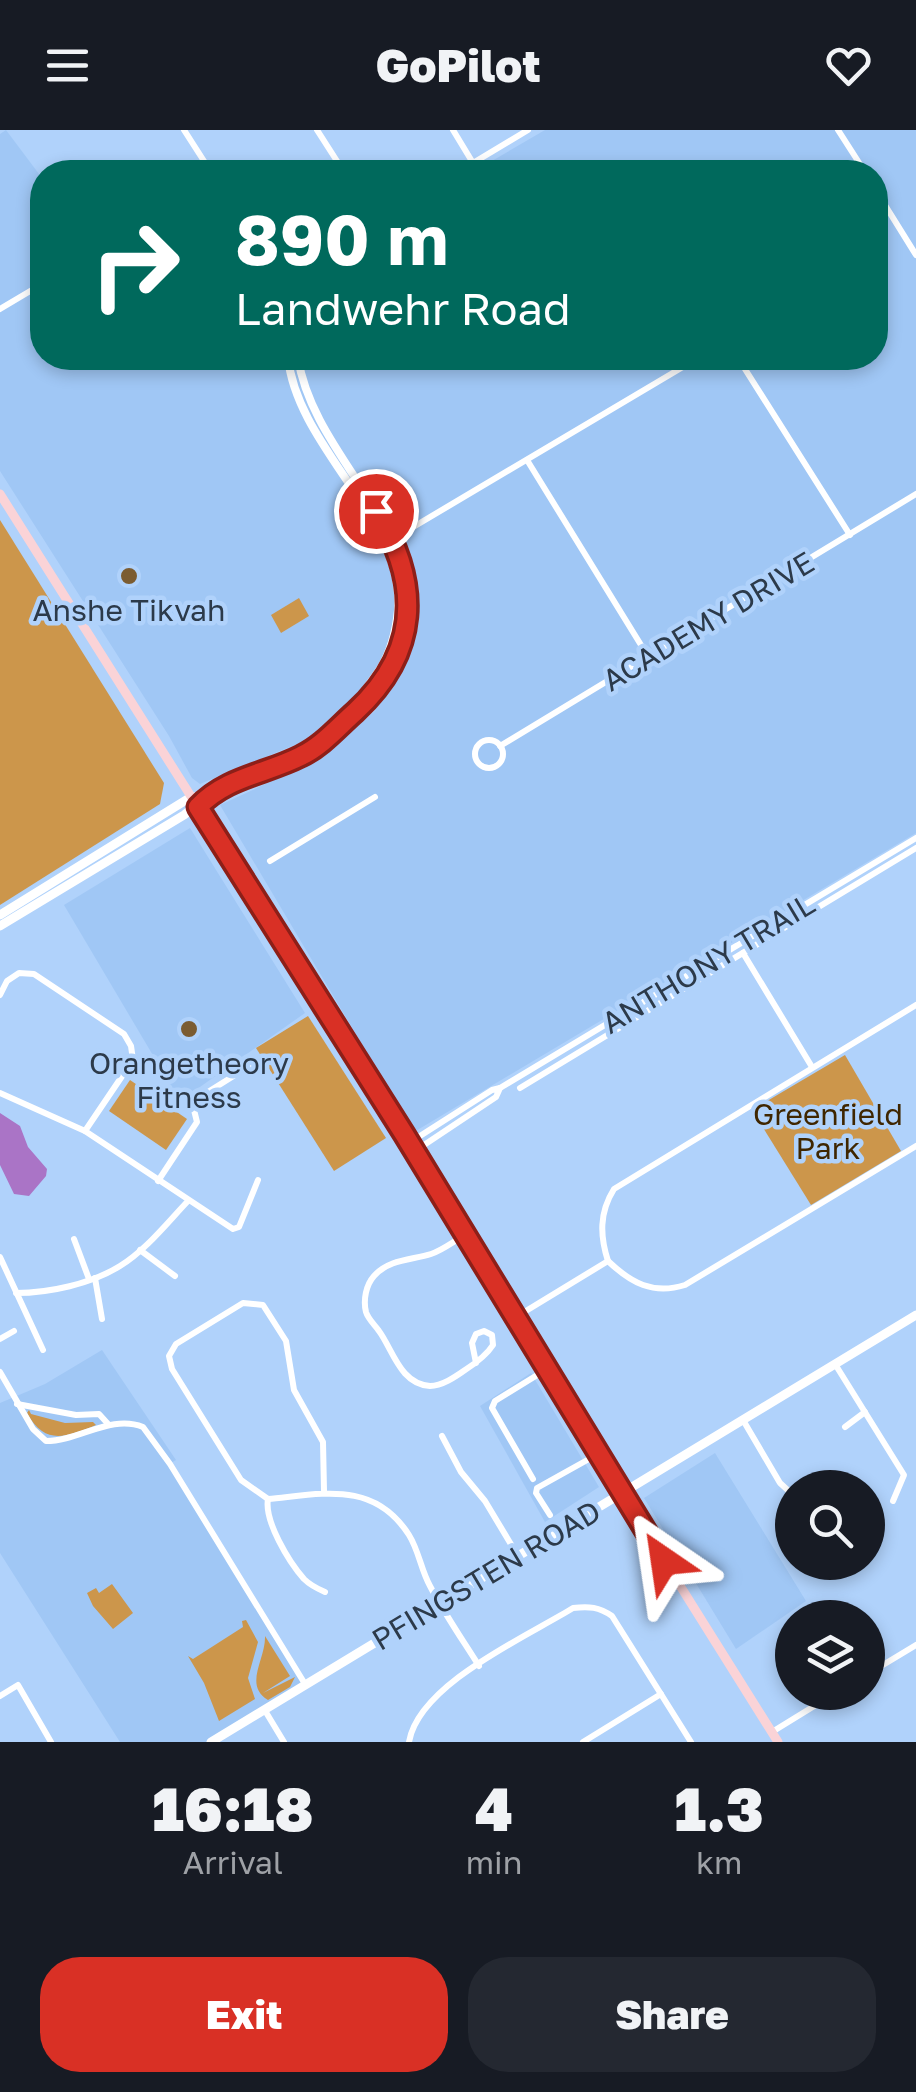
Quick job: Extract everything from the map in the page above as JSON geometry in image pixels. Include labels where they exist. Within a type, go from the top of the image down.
[{"type":"main road","points":[[0,494],[412,1147],[778,1742]]},
{"type":"main road","points":[[0,915],[191,797],[206,798]]},
{"type":"main road","points":[[0,926],[198,807],[206,798]]},
{"type":"main road","name":"PFINGSTEN ROAD","points":[[210,1742],[916,1315]]},
{"type":"street","points":[[184,130],[203,160]]},
{"type":"street","points":[[318,130],[337,160]]},
{"type":"street","points":[[452,130],[471,160]]},
{"type":"street","points":[[478,160],[528,130]]},
{"type":"street","points":[[838,130],[857,160]]},
{"type":"street","points":[[888,209],[915,250]]},
{"type":"street","points":[[0,309],[30,291]]},
{"type":"street","points":[[290,370],[306,415],[384,544],[394,570],[398,606],[392,642],[382,666],[360,696],[358,709]]},
{"type":"street","points":[[206,798],[242,777],[303,756],[368,702],[384,680],[405,634],[406,584],[393,539],[314,411],[300,370]]},
{"type":"street","points":[[393,539],[678,370]]},
{"type":"street","points":[[746,370],[850,535]]},
{"type":"street","points":[[528,460],[649,658]]},
{"type":"street","name":"ACADEMY DRIVE","points":[[500,746],[916,494]]},
{"type":"street","name":"ACADEMY DRIVE","points":[[493,740],[500,746],[502,756],[495,766],[487,767],[477,760],[477,747],[484,741],[493,740]]},
{"type":"street","points":[[270,861],[375,797]]},
{"type":"street","name":"ANTHONY TRAIL","points":[[520,1088],[916,838]]},
{"type":"street","name":"ANTHONY TRAIL","points":[[412,1147],[492,1090],[916,848]]},
{"type":"street","points":[[741,949],[812,1068]]},
{"type":"street","points":[[0,995],[7,981],[20,973],[34,974],[124,1034],[133,1060],[85,1131]]},
{"type":"street","points":[[916,1005],[614,1189],[602,1218],[608,1262],[625,1277],[646,1287],[666,1290],[684,1285],[916,1146]]},
{"type":"street","points":[[568,1046],[573,1056]]},
{"type":"street","points":[[158,1181],[197,1122],[192,1102],[252,1065]]},
{"type":"street","points":[[0,1093],[85,1131],[233,1229],[239,1227],[258,1180]]},
{"type":"street","points":[[16,1293],[43,1293],[120,1266],[188,1201]]},
{"type":"street","points":[[465,1234],[433,1254],[408,1257],[378,1272],[368,1284],[366,1315],[402,1370],[417,1382],[432,1386],[446,1382],[476,1363],[493,1344],[492,1335],[484,1331],[476,1334],[472,1343],[476,1363]]},
{"type":"street","points":[[74,1239],[92,1278],[102,1319]]},
{"type":"street","points":[[140,1250],[174,1276]]},
{"type":"street","points":[[0,1257],[43,1350]]},
{"type":"street","points":[[516,1317],[608,1262]]},
{"type":"street","points":[[324,1491],[323,1442],[294,1390],[286,1341],[263,1305],[243,1303],[176,1344],[169,1356],[172,1369],[240,1480],[268,1499],[324,1491],[366,1499],[396,1519],[408,1533],[440,1603],[479,1666]]},
{"type":"street","points":[[0,1339],[14,1331]]},
{"type":"street","points":[[834,1364],[904,1475],[893,1502]]},
{"type":"street","points":[[534,1479],[492,1408],[494,1401],[547,1369]]},
{"type":"street","points":[[0,1372],[33,1430],[46,1441],[64,1441],[109,1425],[134,1424],[151,1436],[306,1684]]},
{"type":"street","points":[[16,1404],[76,1416],[100,1414],[109,1425]]},
{"type":"street","points":[[845,1428],[865,1412]]},
{"type":"street","points":[[743,1420],[775,1474]]},
{"type":"street","points":[[442,1436],[461,1472],[486,1500],[518,1556]]},
{"type":"street","points":[[550,1516],[536,1493],[537,1488],[598,1454]]},
{"type":"street","points":[[268,1499],[270,1524],[306,1582],[325,1592]]},
{"type":"street","points":[[409,1742],[412,1728],[425,1707],[440,1692],[573,1608],[588,1606],[612,1616],[690,1742]]},
{"type":"street","points":[[885,1663],[916,1644]]},
{"type":"street","points":[[0,1696],[18,1685],[51,1742]]},
{"type":"street","points":[[583,1742],[661,1694]]},
{"type":"street","points":[[264,1710],[284,1742]]},
{"type":"street","points":[[772,1732],[807,1710]]},
{"type":"shaded area","points":[[6,130],[30,162],[30,370],[888,370],[888,160],[494,160],[545,130],[916,130],[916,833],[414,1132],[220,805],[322,758],[376,710],[361,689],[316,736],[200,784],[192,778],[0,471],[0,134]]},
{"type":"shaded area","points":[[190,828],[305,1013],[180,1101],[64,905]]},
{"type":"shaded area","points":[[0,1113],[20,1126],[28,1147],[47,1169],[46,1176],[29,1196],[14,1194],[0,1165]]},
{"type":"shaded area","points":[[102,1350],[176,1460],[171,1463],[306,1684],[211,1742],[120,1742],[0,1553],[0,1403],[45,1384]]},
{"type":"shaded area","points":[[531,1373],[599,1487],[545,1522],[480,1406]]},
{"type":"shaded area","points":[[715,1453],[775,1551],[775,1580],[793,1580],[805,1600],[775,1600],[775,1622],[736,1649],[644,1498]]},
{"type":"green space","points":[[0,520],[164,783],[160,804],[0,905]]},
{"type":"green space","points":[[299,598],[309,616],[281,633],[271,615]]},
{"type":"green space","points":[[308,1016],[386,1138],[334,1171],[256,1048]]},
{"type":"green space","name":"Greenfield Park","points":[[845,1055],[901,1151],[811,1205],[752,1110]]},
{"type":"green space","points":[[130,1080],[187,1119],[166,1150],[109,1111]]},
{"type":"green space","points":[[29,1410],[31,1414],[65,1423],[96,1425],[57,1436],[41,1430],[27,1413]]},
{"type":"green space","points":[[112,1584],[133,1613],[113,1629],[87,1593],[96,1588],[99,1593]]},
{"type":"green space","points":[[246,1620],[258,1642],[248,1678],[255,1699],[219,1721],[188,1656],[193,1659],[243,1627],[242,1621]]},
{"type":"green space","points":[[265,1636],[290,1676],[263,1693],[295,1677],[290,1687],[268,1700],[257,1687],[256,1679]]},
{"type":"place","name":"Anshe Tikvah","points":[[129,576]]},
{"type":"place","name":"Orangetheory Fitness","points":[[189,1029]]},
{"type":"route","points":[[376,511],[404,567],[408,602],[405,634],[391,670],[368,702],[303,756],[242,777],[198,807],[404,1134],[664,1561]]}]
